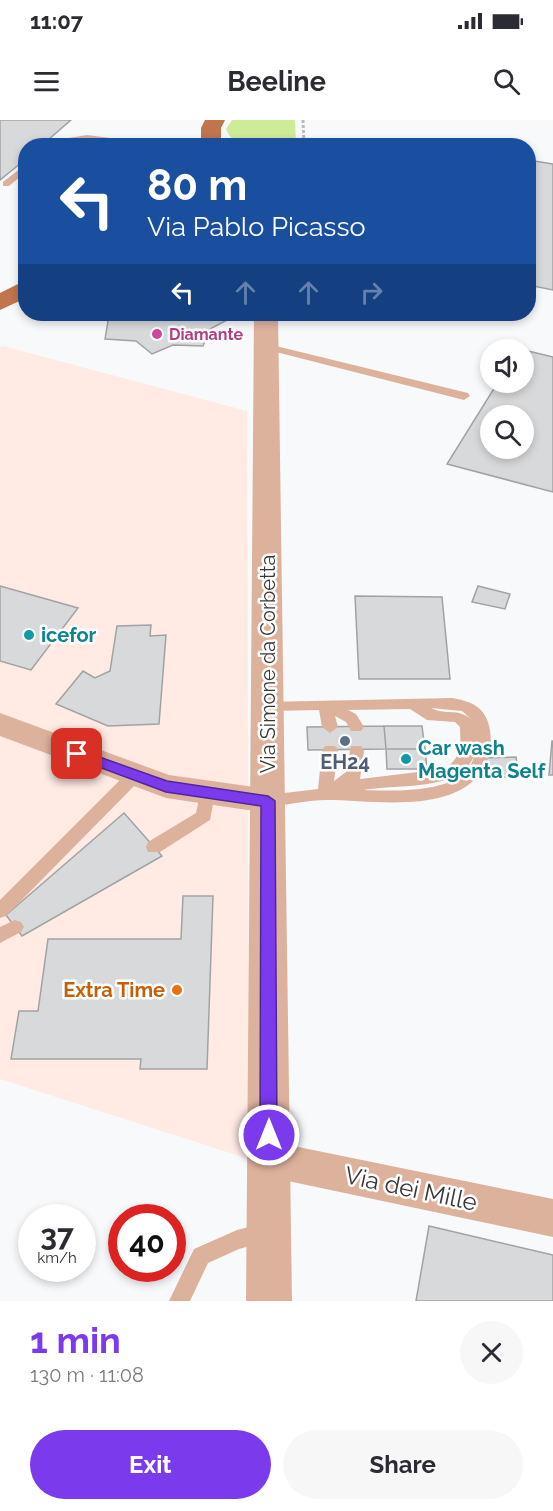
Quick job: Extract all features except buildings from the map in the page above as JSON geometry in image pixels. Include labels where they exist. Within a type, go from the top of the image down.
[{"type":"main road","points":[[211,138],[211,128],[215,120]]},
{"type":"main road","points":[[0,303],[18,292]]},
{"type":"street","name":"Via Simone da Corbetta","points":[[266,321],[269,706],[269,1301]]},
{"type":"street","points":[[0,724],[134,776],[166,786],[207,794],[268,801]]},
{"type":"street","name":"Via dei Mille","points":[[269,1159],[553,1218]]},
{"type":"lane","points":[[6,184],[18,174]]},
{"type":"lane","points":[[266,350],[276,350],[464,396]]},
{"type":"lane","points":[[268,801],[325,794],[417,796],[454,789],[477,772],[485,746],[481,720],[469,706],[445,702],[269,706]]},
{"type":"lane","points":[[325,705],[351,718],[356,727]]},
{"type":"lane","points":[[325,705],[330,727]]},
{"type":"lane","points":[[325,794],[330,750]]},
{"type":"lane","points":[[325,794],[344,784],[354,775],[357,750]]},
{"type":"lane","points":[[0,911],[134,776]]},
{"type":"lane","points":[[154,847],[204,816],[207,794]]},
{"type":"lane","points":[[0,936],[15,927]]},
{"type":"lane","points":[[179,1301],[201,1256],[237,1240],[268,1232]]},
{"type":"path","points":[[303,120],[304,138]]},
{"type":"shaded area","points":[[0,347],[247,411],[249,1159],[0,1079]]},
{"type":"green space","points":[[232,120],[295,120],[296,138],[232,138],[226,129]]},
{"type":"place","name":"Diamante","points":[[157,334]]},
{"type":"place","name":"icefor","points":[[29,635]]},
{"type":"place","name":"EH24","points":[[345,741]]},
{"type":"place","name":"Car wash Magenta Self","points":[[406,759]]},
{"type":"place","name":"Extra Time","points":[[177,990]]},
{"type":"route","points":[[77,754],[166,786],[207,794],[268,801],[269,1135]]}]
